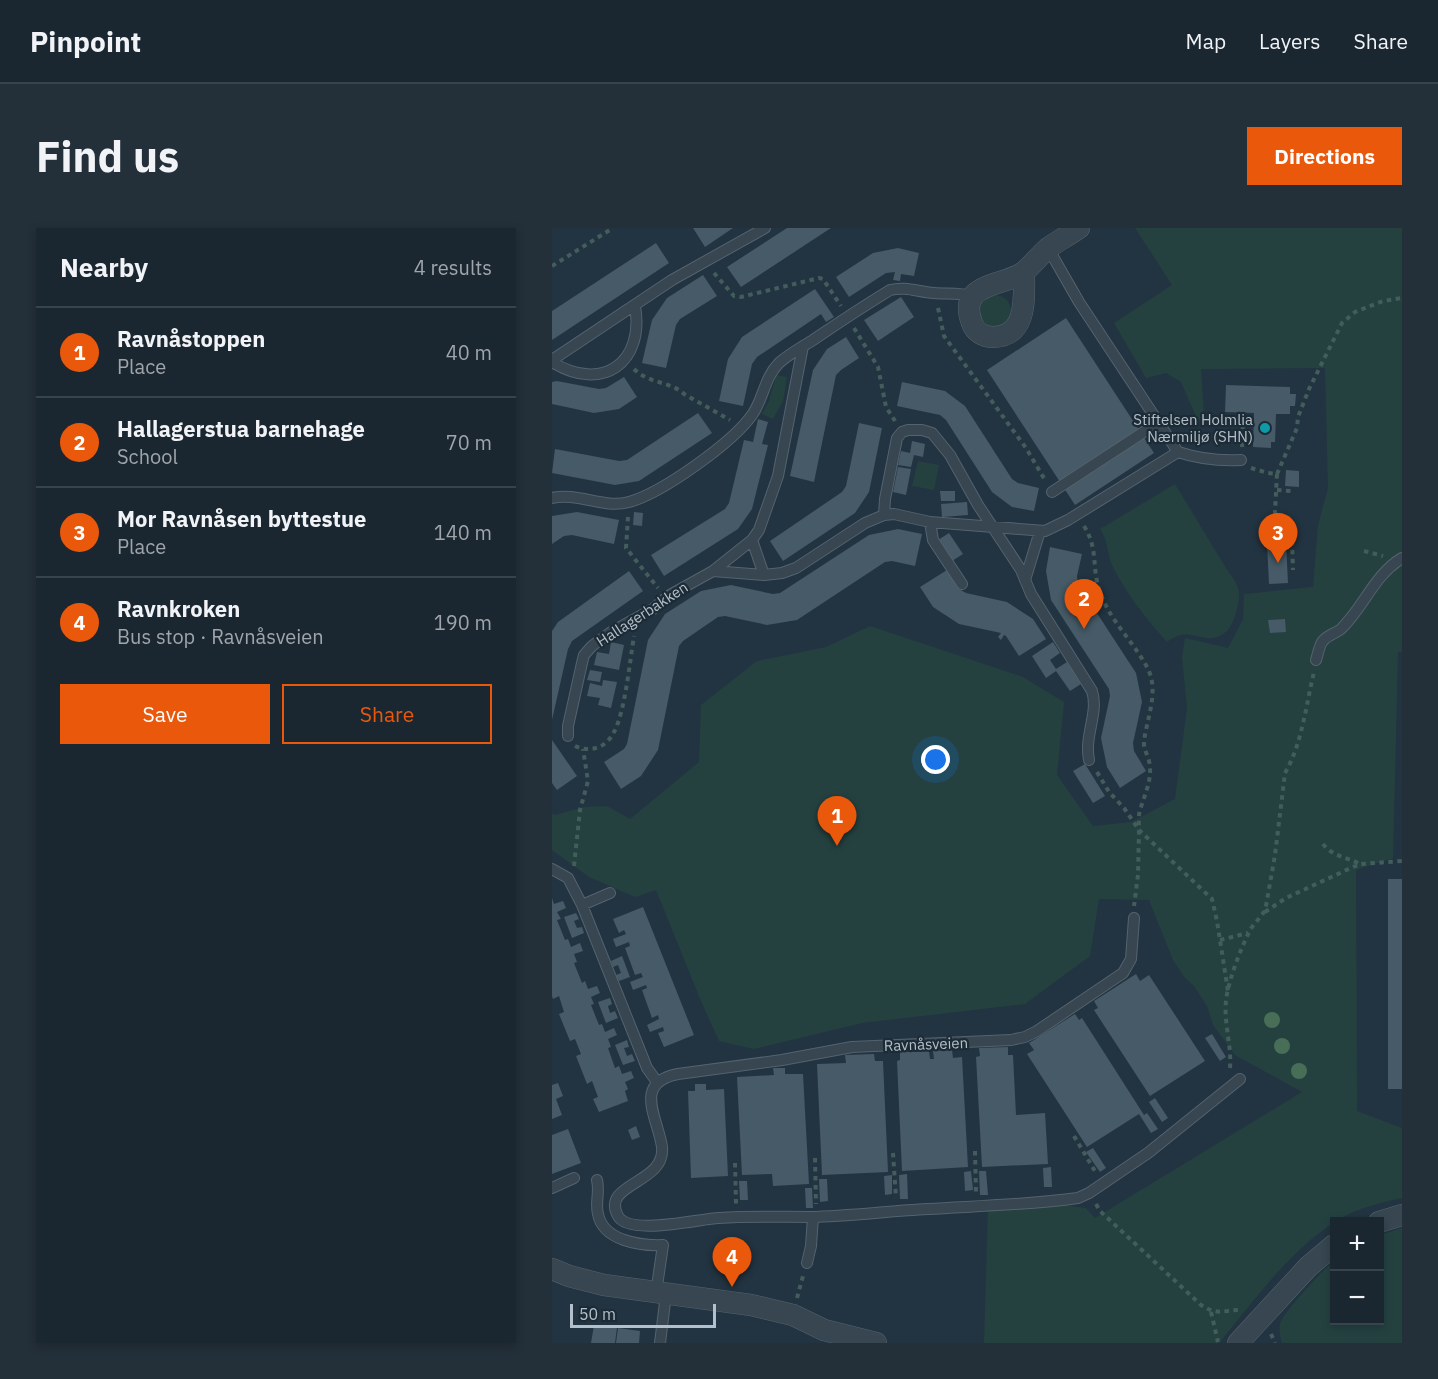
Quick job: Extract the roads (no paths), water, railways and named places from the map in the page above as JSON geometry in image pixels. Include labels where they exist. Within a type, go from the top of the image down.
[{"type":"street","points":[[1024,272],[1020,322],[1008,334],[990,337],[982,335],[974,328],[969,312],[973,296],[987,285],[1024,272],[1048,249],[1079,228]]},
{"type":"street","points":[[1384,1220],[1402,1215]]},
{"type":"street","points":[[1238,1343],[1308,1267],[1330,1249]]},
{"type":"street","points":[[552,1269],[585,1281],[751,1305],[793,1316],[823,1336],[876,1343]]},
{"type":"lane","points":[[635,306],[638,320],[634,345],[625,360],[613,370],[601,375],[590,375],[563,369],[552,361],[672,280],[765,228]]},
{"type":"lane","points":[[1048,249],[1079,302],[1178,452],[1215,460],[1241,460]]},
{"type":"lane","points":[[552,498],[569,496],[617,503],[628,502],[658,489],[727,442],[755,411],[771,372],[781,361],[890,290],[903,287],[973,296]]},
{"type":"lane","name":"Hallagerbakken","points":[[568,736],[568,726],[584,656],[592,646],[611,632],[636,620],[668,596],[712,571],[752,540],[764,521],[778,476],[803,346]]},
{"type":"lane","points":[[1052,492],[1159,422]]},
{"type":"lane","points":[[884,515],[897,438],[902,432],[908,430],[932,433],[950,455],[978,505],[994,526],[1031,594],[1092,691],[1094,709],[1087,744],[1089,760]]},
{"type":"lane","points":[[712,571],[764,575],[782,573],[796,568],[865,523],[884,515],[894,514],[930,522],[1040,531],[1052,528],[1178,452]]},
{"type":"lane","points":[[930,522],[933,540],[962,585]]},
{"type":"lane","points":[[1025,580],[1040,531]]},
{"type":"lane","points":[[752,540],[764,575]]},
{"type":"lane","points":[[1316,660],[1322,642],[1339,631],[1364,602],[1376,581],[1402,558]]},
{"type":"lane","points":[[552,869],[568,878],[582,905],[643,1058],[657,1082],[653,1090],[651,1106],[661,1142],[662,1157],[654,1171],[619,1194],[615,1207],[623,1222],[630,1225],[649,1227],[700,1219],[815,1217],[1066,1200],[1089,1193],[1148,1153],[1240,1079]]},
{"type":"lane","points":[[582,905],[610,893]]},
{"type":"lane","name":"Ravnåsveien","points":[[657,1082],[678,1074],[782,1060],[852,1047],[997,1041],[1025,1037],[1123,973],[1131,959],[1134,918]]},
{"type":"lane","points":[[552,1188],[574,1178]]},
{"type":"lane","points":[[597,1180],[597,1214],[605,1229],[618,1237],[639,1244],[663,1245],[660,1343]]},
{"type":"lane","points":[[807,1263],[815,1217]]},
{"type":"place","name":"Stiftelsen Holmlia Nærmiljø (SHN)","points":[[1265,428]]},
{"type":"place","name":"Mor Ravnåsen byttestue","points":[[1278,563]]},
{"type":"place","name":"Hallagerstua barnehage","points":[[1084,629]]},
{"type":"place","name":"Ravnåstoppen","points":[[837,846]]},
{"type":"place","name":"Ravnkroken","points":[[732,1287]]}]
